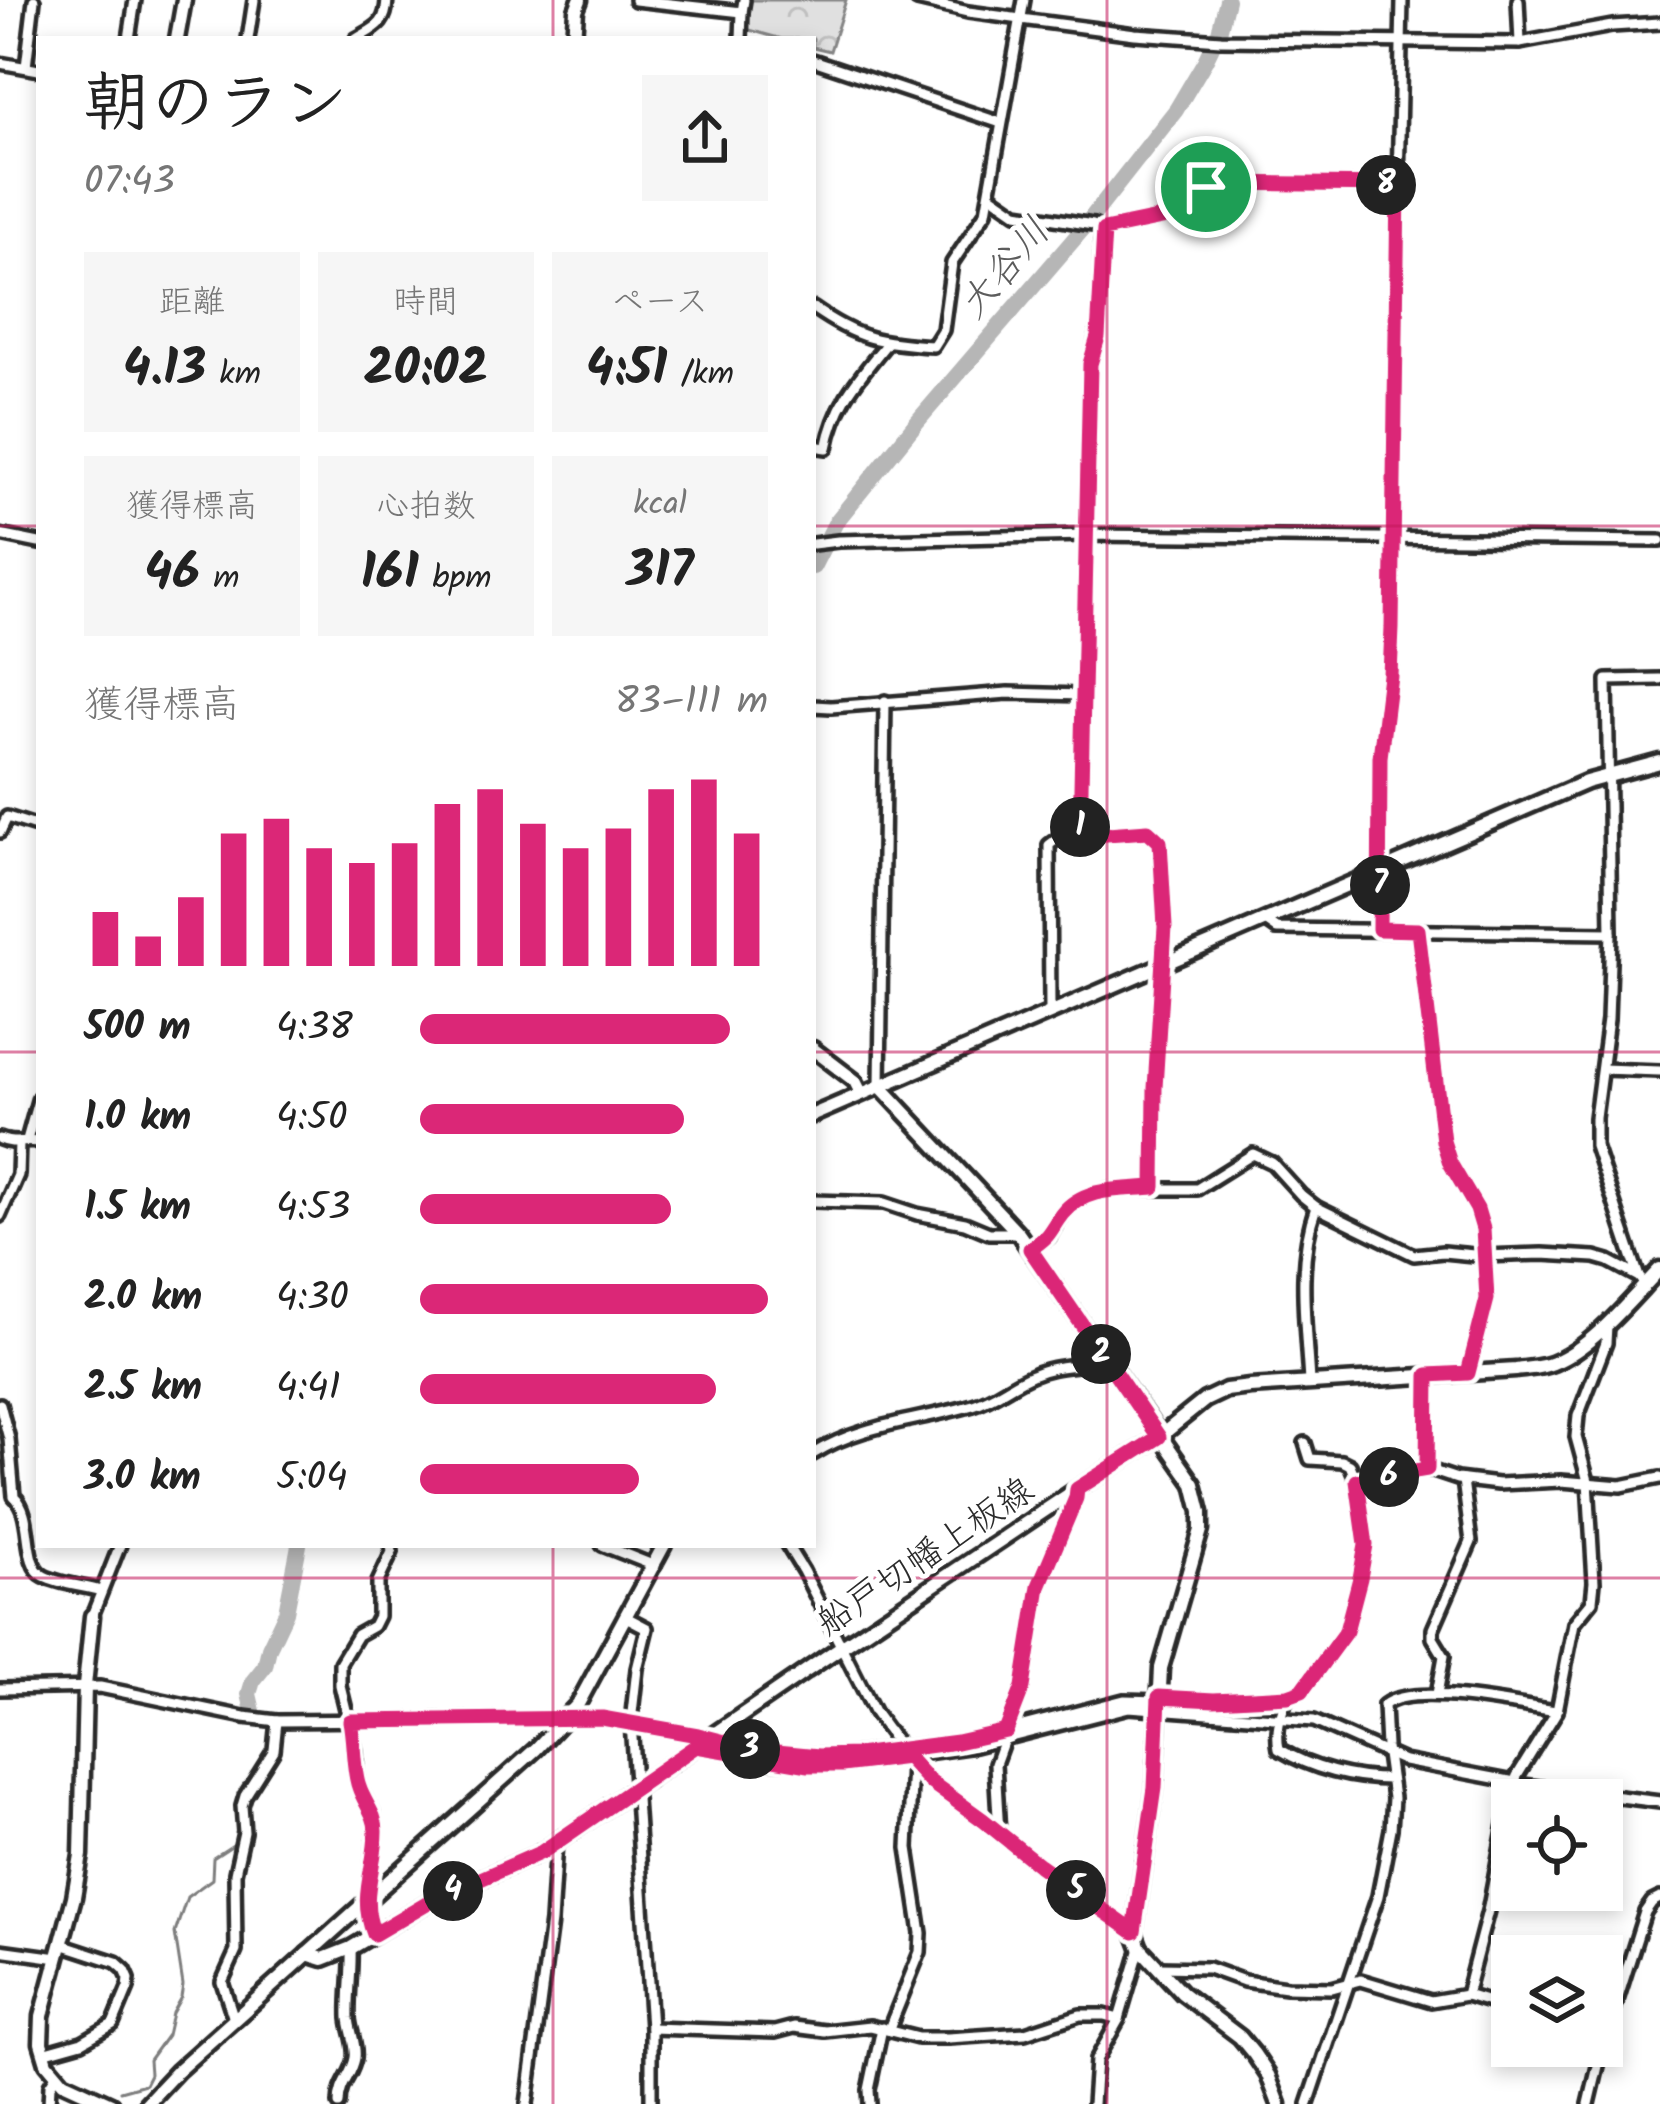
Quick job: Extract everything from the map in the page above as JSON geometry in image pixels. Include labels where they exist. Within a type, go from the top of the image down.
[{"type":"main road","points":[[178,36],[184,0]]},
{"type":"main road","points":[[574,36],[580,0]]},
{"type":"main road","points":[[816,1114],[1586,782],[1660,762]]},
{"type":"main road","points":[[816,1051],[855,1081],[861,1093]]},
{"type":"main road","points":[[880,1086],[1018,1233],[1194,1484],[1201,1530],[1162,1668],[1155,1788],[1134,1932],[1140,1948],[1182,1993],[1254,2054],[1279,2104]]},
{"type":"main road","name":"船戸切幡上板線","points":[[308,1954],[328,1958],[351,1948],[430,1901],[542,1852],[1159,1437],[1205,1400],[1226,1390],[1551,1364],[1607,1325],[1642,1281],[1660,1269]]},
{"type":"main road","points":[[146,2104],[566,1719],[590,1685],[663,1548]]},
{"type":"main road","points":[[92,1616],[85,1687],[81,1855],[42,2016],[43,2053],[56,2077],[111,2104]]},
{"type":"street","points":[[26,67],[34,0]]},
{"type":"street","points":[[129,36],[135,0]]},
{"type":"street","points":[[248,36],[254,0]]},
{"type":"street","points":[[361,36],[379,25],[386,15],[387,0]]},
{"type":"street","points":[[635,0],[743,6],[740,36]]},
{"type":"street","points":[[917,0],[1021,20],[1215,39],[1520,43],[1612,26],[1660,23]]},
{"type":"street","points":[[816,310],[848,332],[887,343],[933,346],[943,330],[952,262],[986,212],[991,195],[1024,0]]},
{"type":"street","points":[[1379,929],[1380,757],[1390,675],[1402,0]]},
{"type":"street","points":[[1518,0],[1520,43]]},
{"type":"street","points":[[816,62],[1001,123]]},
{"type":"street","points":[[0,63],[36,69]]},
{"type":"street","points":[[991,195],[1017,213],[1093,226],[1162,218],[1219,183],[1398,185]]},
{"type":"street","points":[[1080,836],[1090,364],[1098,337],[1093,226]]},
{"type":"street","points":[[816,446],[827,448],[832,421],[847,393],[887,343]]},
{"type":"street","points":[[0,535],[36,542]]},
{"type":"street","points":[[816,544],[1084,535],[1660,541]]},
{"type":"street","points":[[1642,1281],[1595,1146],[1611,934],[1606,680],[1660,679]]},
{"type":"street","points":[[816,706],[1008,693],[1082,695]]},
{"type":"street","points":[[880,1086],[885,701]]},
{"type":"street","points":[[0,832],[7,817],[36,826]]},
{"type":"street","points":[[1050,1013],[1049,845],[1057,839],[1148,831],[1160,842],[1165,927],[1154,1187]]},
{"type":"street","points":[[1264,920],[1277,929],[1611,934]]},
{"type":"street","points":[[1418,930],[1443,1141],[1483,1229],[1487,1299],[1468,1373]]},
{"type":"street","points":[[1601,1069],[1660,1071]]},
{"type":"street","points":[[0,1216],[18,1175],[36,1109]]},
{"type":"street","points":[[0,1139],[28,1142]]},
{"type":"street","points":[[1030,1249],[1049,1237],[1064,1211],[1081,1198],[1108,1189],[1196,1189],[1253,1154],[1272,1163],[1316,1207],[1414,1255],[1595,1257],[1642,1281]]},
{"type":"street","points":[[816,1201],[884,1203],[988,1233],[1018,1233]]},
{"type":"street","points":[[1309,1382],[1306,1234],[1316,1207]]},
{"type":"street","points":[[1517,1779],[1557,1711],[1574,1623],[1592,1601],[1588,1481],[1576,1437],[1578,1416],[1606,1343],[1607,1325]]},
{"type":"street","points":[[816,1452],[860,1430],[980,1403],[1055,1366],[1105,1360]]},
{"type":"street","points":[[1427,1469],[1428,1375]]},
{"type":"street","points":[[0,1404],[9,1439],[14,1496],[23,1504],[34,1568],[43,1575],[101,1591]]},
{"type":"street","points":[[0,1689],[124,1691],[277,1721],[351,1724],[602,1718],[701,1743],[819,1756],[906,1755],[1159,1702],[1288,1696],[1302,1691],[1346,1631],[1366,1545],[1357,1481],[1350,1465],[1310,1459],[1305,1443]]},
{"type":"street","points":[[1357,1481],[1427,1469],[1498,1484],[1588,1481],[1622,1486],[1660,1478]]},
{"type":"street","points":[[1436,1694],[1444,1656],[1432,1629],[1471,1542],[1463,1480]]},
{"type":"street","points":[[999,1834],[995,1764],[1023,1687],[1039,1586],[1077,1489]]},
{"type":"street","points":[[92,1616],[119,1548]]},
{"type":"street","points":[[374,1934],[366,1900],[376,1829],[357,1783],[340,1663],[357,1636],[373,1626],[378,1616],[378,1582],[391,1548]]},
{"type":"street","points":[[610,1548],[655,1566]]},
{"type":"street","points":[[789,1548],[875,1713],[929,1781],[1134,1932]]},
{"type":"street","points":[[626,1617],[647,1628],[631,1726],[651,2028],[651,2104]]},
{"type":"street","points":[[1308,2104],[1378,1896],[1391,1829],[1394,1798],[1382,1712],[1386,1702],[1436,1694],[1557,1711]]},
{"type":"street","points":[[1288,1696],[1281,1714],[1279,1749],[1346,1775],[1390,1779]]},
{"type":"street","points":[[1159,1702],[1281,1714],[1327,1725],[1427,1766],[1510,1779]]},
{"type":"street","points":[[234,2020],[222,1982],[236,1951],[235,1873],[244,1832],[242,1806],[274,1750],[277,1721]]},
{"type":"street","points":[[870,2104],[869,2090],[885,2028],[920,1952],[908,1848],[906,1755]]},
{"type":"street","points":[[1623,1796],[1660,1802]]},
{"type":"street","points":[[527,2104],[551,1922],[556,1842]]},
{"type":"street","points":[[1466,1995],[1491,1898]]},
{"type":"street","points":[[1623,1983],[1646,1912],[1660,1898]]},
{"type":"street","points":[[339,2104],[340,2088],[356,2053],[349,2020],[351,1948]]},
{"type":"street","points":[[1093,2104],[1096,2060],[1119,2020],[1140,1948]]},
{"type":"street","points":[[0,1950],[59,1951],[116,1962],[129,1979],[113,2024],[82,2042],[43,2053]]},
{"type":"street","points":[[1160,1967],[1208,1969],[1286,1987],[1332,1988],[1361,1980],[1430,2001],[1466,1995],[1491,2003]]},
{"type":"street","points":[[651,2028],[775,2032],[794,2027],[825,2031],[885,2028],[918,2038],[948,2038],[1025,2033],[1080,2015],[1103,2014],[1119,2020]]},
{"type":"street","points":[[1588,2104],[1597,2067]]},
{"type":"street","points":[[49,2104],[50,2085],[56,2077]]},
{"type":"green space","points":[[750,0],[846,0],[830,51],[816,48],[816,36],[771,36],[746,29]]},
{"type":"waterway","name":"大谷川","points":[[816,561],[836,522],[1081,231],[1176,110],[1219,32],[1227,0]]},
{"type":"waterway","name":"大谷川","points":[[253,1711],[249,1694],[286,1612],[298,1548]]},
{"type":"waterway","points":[[1168,1705],[1310,1716]]},
{"type":"waterway","points":[[1319,1718],[1360,1737]]},
{"type":"waterway","points":[[354,1726],[543,1723]]},
{"type":"waterway","points":[[282,1726],[345,1726]]},
{"type":"waterway","points":[[638,1729],[694,1741]]},
{"type":"waterway","points":[[709,1744],[729,1748]]},
{"type":"waterway","points":[[1623,1791],[1660,1795]]},
{"type":"waterway","points":[[238,1813],[242,1794]]},
{"type":"waterway","points":[[120,2091],[145,2084],[149,2060],[167,2035],[181,1997],[175,1933],[187,1897],[212,1879],[213,1858],[236,1843],[239,1835]]},
{"type":"route","points":[[1219,183],[1398,185],[1392,628],[1380,757],[1379,929],[1418,930],[1443,1141],[1483,1229],[1487,1299],[1468,1373],[1428,1375],[1427,1469],[1357,1481],[1366,1545],[1360,1578],[1346,1631],[1302,1691],[1214,1700],[1159,1697],[1155,1788],[1134,1932],[929,1781],[907,1757],[809,1765],[696,1746],[542,1852],[430,1901],[374,1934],[365,1905],[376,1829],[357,1783],[350,1721],[602,1718],[756,1750],[819,1756],[957,1742],[1006,1731],[1023,1687],[1039,1586],[1077,1489],[1159,1437],[1030,1249],[1049,1237],[1064,1211],[1081,1198],[1108,1189],[1154,1187],[1165,927],[1160,842],[1148,831],[1080,836],[1090,364],[1098,337],[1104,230],[1162,218],[1206,187],[1219,183]]}]
